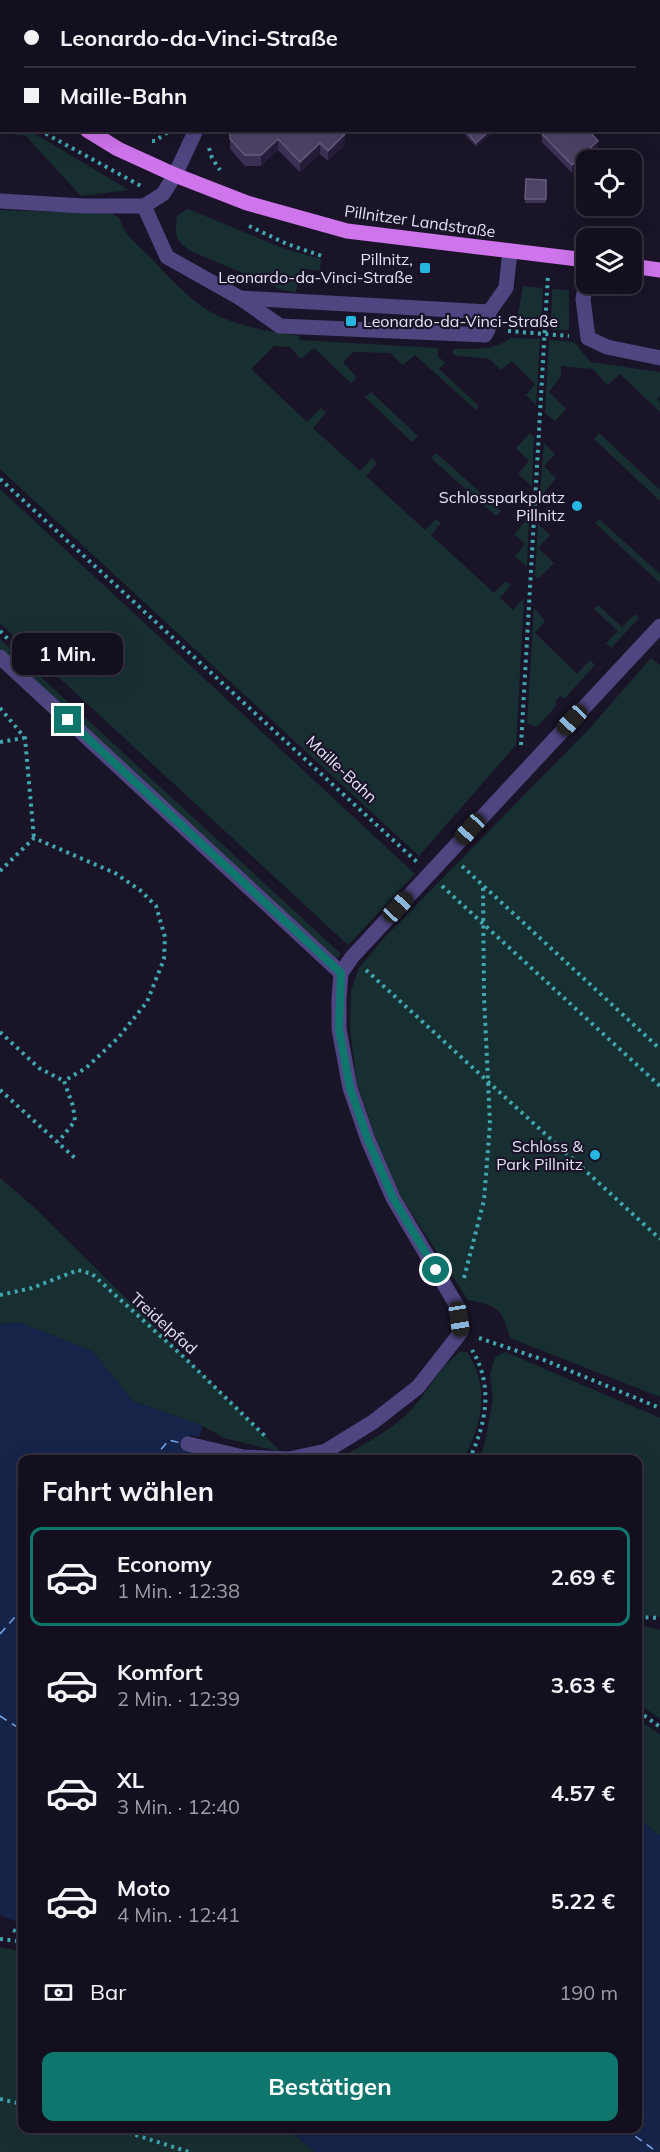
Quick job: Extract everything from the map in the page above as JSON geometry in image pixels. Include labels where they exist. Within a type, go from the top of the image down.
[{"type":"main road","name":"Pillnitzer Landstraße","points":[[90,132],[118,149],[175,175],[247,203],[347,231],[576,259]]},
{"type":"main road","points":[[642,267],[660,270]]},
{"type":"street","points":[[0,201],[84,206],[144,206],[163,194],[175,175],[195,132]]},
{"type":"street","points":[[144,206],[167,256],[240,298],[280,326],[485,335],[488,330],[489,312],[506,288],[510,251]]},
{"type":"street","points":[[584,294],[588,338],[607,347],[660,358]]},
{"type":"street","points":[[240,298],[489,312]]},
{"type":"street","points":[[308,1455],[326,1451],[373,1422],[418,1387],[461,1332],[457,1306],[393,1198],[368,1140],[350,1088],[339,1029],[341,973],[352,957],[429,873],[660,626]]},
{"type":"street","points":[[0,657],[341,973]]},
{"type":"street","points":[[188,1444],[235,1455]]},
{"type":"path","points":[[147,140],[155,141],[168,132]]},
{"type":"path","points":[[195,132],[210,139],[212,158],[217,168],[227,176]]},
{"type":"path","points":[[521,749],[549,256]]},
{"type":"path","points":[[488,330],[588,338]]},
{"type":"path","name":"Maille-Bahn","points":[[0,479],[660,1086]]},
{"type":"path","points":[[0,708],[24,738],[34,838]]},
{"type":"path","points":[[0,742],[24,738]]},
{"type":"path","points":[[0,871],[34,838]]},
{"type":"path","points":[[34,838],[115,873],[141,891],[156,906],[165,937],[164,959],[147,1002],[118,1038],[86,1068],[64,1080]]},
{"type":"path","points":[[448,853],[660,1049]]},
{"type":"path","points":[[457,1306],[484,1200],[490,1124],[484,996],[483,885]]},
{"type":"path","points":[[352,957],[660,1239]]},
{"type":"path","points":[[0,1032],[39,1068],[64,1080],[73,1106],[75,1121],[58,1143]]},
{"type":"path","points":[[0,1089],[76,1159]]},
{"type":"path","name":"Treidelpfad","points":[[0,1295],[32,1288],[78,1270],[92,1274],[188,1361],[285,1455]]},
{"type":"path","points":[[461,1332],[544,1360],[660,1408]]},
{"type":"path","points":[[461,1332],[480,1363],[487,1399],[471,1455]]},
{"type":"path","points":[[642,1617],[660,1618]]},
{"type":"path","points":[[642,1714],[660,1727]]},
{"type":"path","points":[[12,1930],[18,1932]]},
{"type":"path","points":[[0,1939],[18,1943]]},
{"type":"path","points":[[0,2099],[18,2103]]},
{"type":"path","points":[[130,2133],[189,2152]]},
{"type":"green space","points":[[13,132],[32,132],[129,190],[81,196],[25,135],[17,135]]},
{"type":"green space","points":[[188,209],[285,249],[321,259],[320,271],[300,268],[296,292],[282,290],[191,251],[181,244],[176,233],[177,216]]},
{"type":"green space","points":[[0,210],[113,214],[120,219],[131,238],[176,284],[216,315],[251,327],[300,336],[299,340],[438,348],[438,356],[445,363],[439,369],[479,406],[476,410],[415,355],[403,365],[390,353],[353,352],[343,362],[357,378],[351,383],[314,348],[301,359],[290,347],[274,346],[251,369],[307,422],[321,408],[326,413],[313,428],[360,471],[372,458],[377,463],[366,476],[425,530],[436,519],[441,523],[431,535],[494,593],[506,581],[511,585],[500,598],[513,610],[524,598],[516,745],[419,856],[0,469]]},
{"type":"green space","points":[[523,286],[543,288],[541,329],[516,327]]},
{"type":"green space","points":[[552,289],[569,290],[569,330],[551,330]]},
{"type":"green space","points":[[511,338],[540,339],[536,405],[526,395],[535,384],[512,361],[501,370],[489,359],[453,355],[453,349],[491,347]]},
{"type":"green space","points":[[549,340],[574,342],[590,362],[660,372],[660,396],[657,399],[660,403],[660,412],[620,374],[607,385],[593,369],[561,366],[561,376],[549,392],[566,409],[555,421],[545,413]]},
{"type":"green space","points":[[371,392],[418,436],[412,442],[365,397]]},
{"type":"green space","points":[[530,433],[534,437],[532,486],[518,474],[529,461],[516,448]]},
{"type":"green space","points":[[599,433],[660,490],[660,501],[594,439]]},
{"type":"green space","points":[[544,443],[555,454],[544,466],[556,478],[542,495],[540,494]]},
{"type":"green space","points":[[436,453],[501,511],[496,516],[431,458]]},
{"type":"green space","points":[[0,489],[415,874],[348,945],[0,623]]},
{"type":"green space","points":[[529,517],[527,567],[515,556],[525,544],[514,534]]},
{"type":"green space","points":[[599,519],[660,574],[660,583],[595,523]]},
{"type":"green space","points":[[538,524],[550,535],[538,548],[554,563],[538,579],[535,576]]},
{"type":"green space","points":[[598,605],[622,627],[635,614],[639,618],[611,648],[606,643],[618,631],[594,609]]},
{"type":"green space","points":[[534,608],[545,621],[535,633],[577,674],[590,660],[595,665],[564,699],[560,696],[555,702],[557,705],[537,727],[527,723]]},
{"type":"green space","points":[[0,639],[341,954],[336,959],[0,648]]},
{"type":"green space","points":[[651,658],[660,665],[660,1397],[510,1338],[497,1310],[486,1304],[468,1300],[400,1195],[377,1142],[357,1083],[350,1030],[351,991],[359,968],[384,938],[589,729]]},
{"type":"green space","points":[[0,1178],[36,1209],[281,1452],[224,1438],[203,1426],[133,1401],[92,1351],[19,1322],[0,1324]]},
{"type":"green space","points":[[460,1352],[467,1352],[479,1379],[481,1392],[479,1419],[465,1455],[344,1455],[398,1422]]},
{"type":"green space","points":[[505,1352],[660,1418],[660,1617],[642,1615],[642,1455],[480,1455],[484,1447],[493,1399],[490,1375],[495,1357]]},
{"type":"green space","points":[[642,1626],[660,1630],[660,1719],[642,1706]]},
{"type":"green space","points":[[642,1722],[660,1735],[660,1836],[642,1821]]},
{"type":"green space","points":[[0,1947],[18,1951],[18,2133],[293,2133],[315,2152],[0,2152]]},
{"type":"water","points":[[19,1322],[92,1351],[133,1401],[203,1426],[199,1437],[190,1435],[186,1450],[197,1453],[197,1455],[18,1455],[18,1922],[0,1915],[0,1324]]},
{"type":"water","points":[[642,1821],[660,1836],[660,2152],[315,2152],[293,2133],[642,2133]]},
{"type":"building","points":[[230,132],[343,132],[345,134],[328,151],[320,143],[300,162],[278,139],[261,155],[245,155],[230,139]]},
{"type":"building","points":[[467,132],[488,132],[476,143]]},
{"type":"building","points":[[544,132],[590,132],[598,141],[591,147],[592,150],[576,150],[576,161],[572,165],[542,134]]},
{"type":"building","points":[[526,179],[546,180],[546,199],[525,199]]},
{"type":"ferry route","points":[[156,1455],[169,1440],[181,1443]]},
{"type":"ferry route","points":[[0,1634],[18,1614]]},
{"type":"ferry route","points":[[0,1716],[18,1727]]},
{"type":"ferry route","points":[[631,2133],[657,2152]]},
{"type":"place","name":"Pillnitz, Leonardo-da-Vinci-Straße","points":[[425,268]]},
{"type":"place","name":"Leonardo-da-Vinci-Straße","points":[[351,321]]},
{"type":"place","name":"Schlossparkplatz Pillnitz","points":[[577,506]]},
{"type":"place","name":"Schloss & Park Pillnitz","points":[[595,1155]]},
{"type":"route","points":[[68,720],[341,973],[339,1029],[350,1088],[368,1140],[393,1198],[436,1270]]}]
